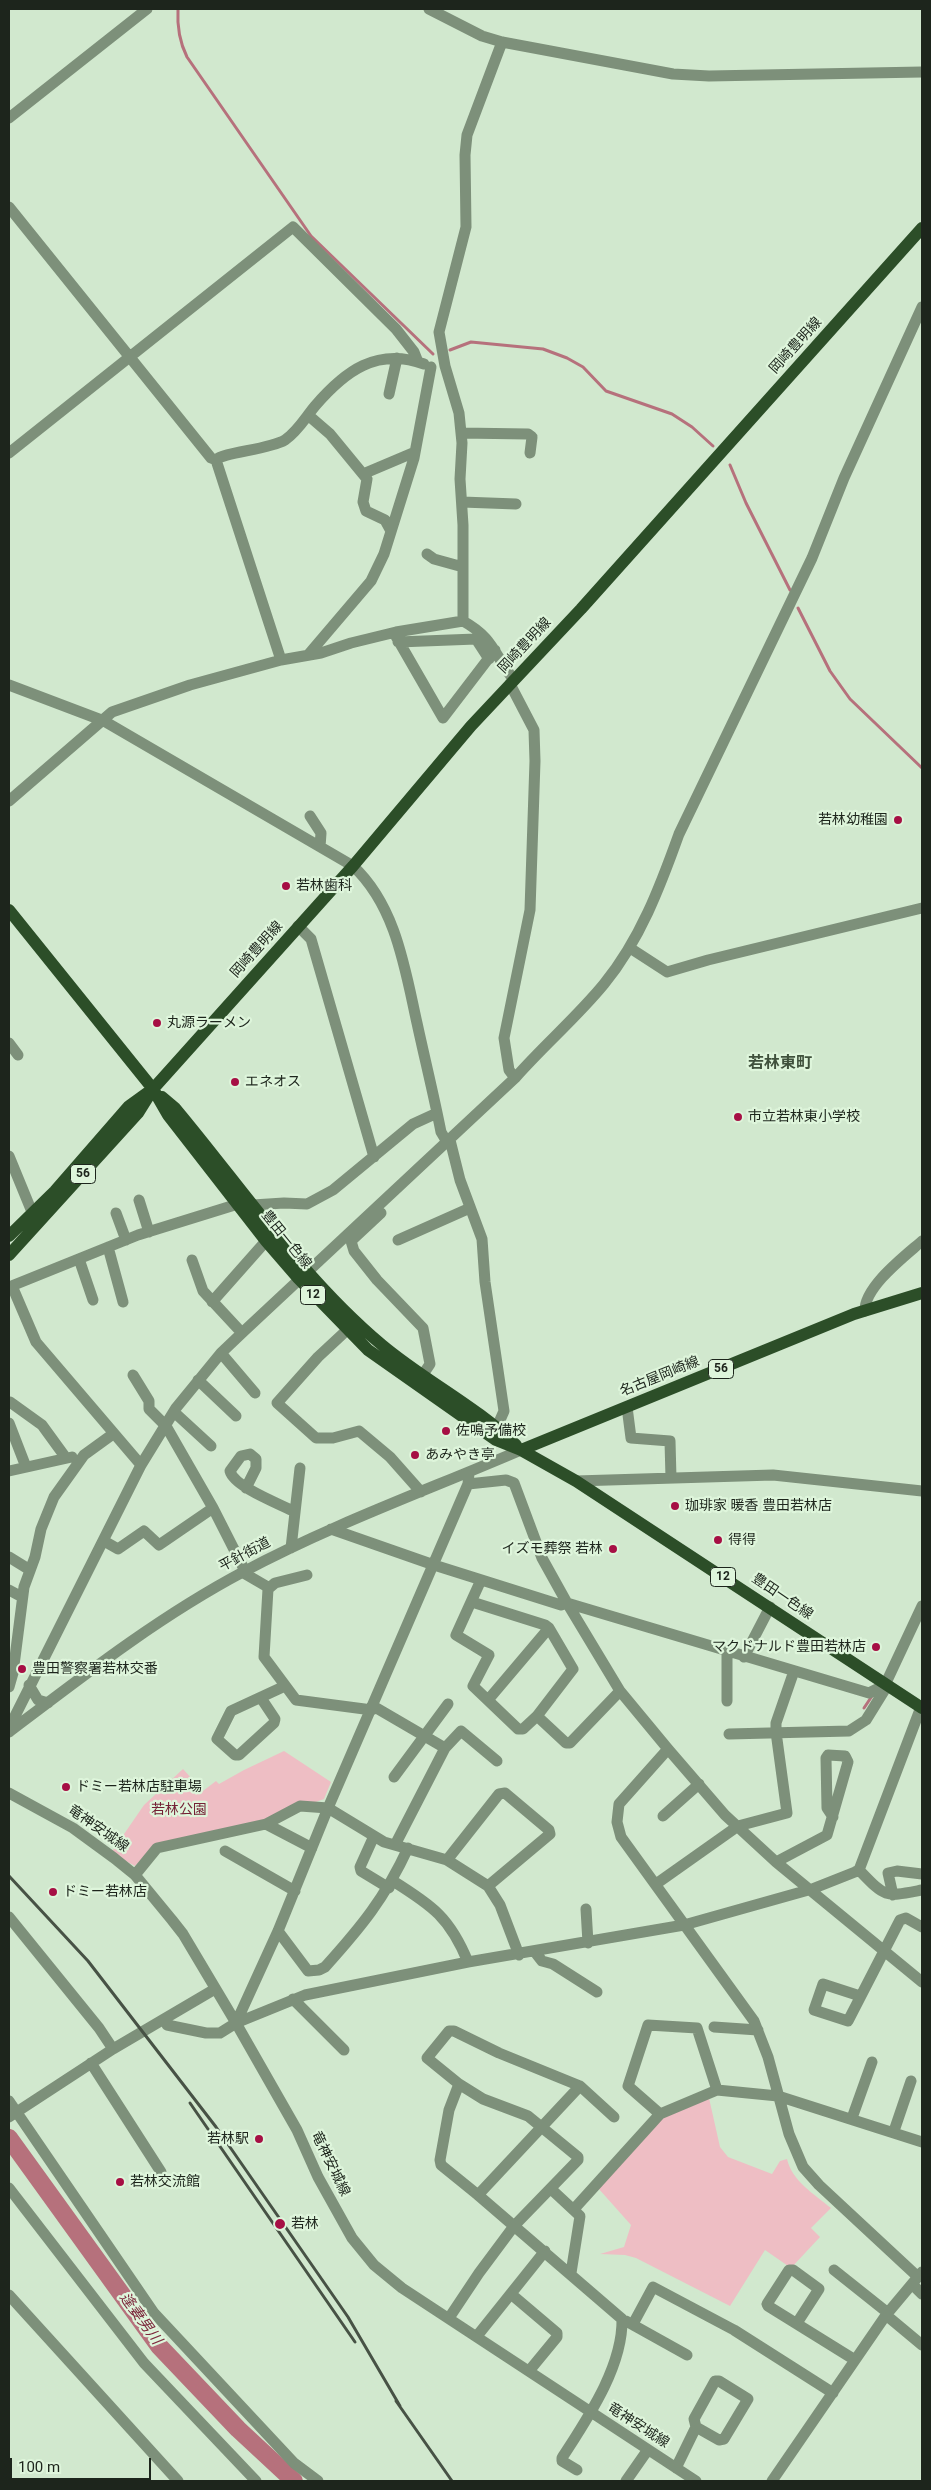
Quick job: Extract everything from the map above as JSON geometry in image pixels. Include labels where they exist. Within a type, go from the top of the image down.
[{"type":"main road","name":"岡崎豊明線","points":[[153,1089],[353,866],[512,682],[581,609],[922,228]]},
{"type":"main road","name":"豊田一色線","points":[[9,910],[153,1089],[168,1115],[266,1241],[332,1298],[382,1345],[422,1376],[497,1427],[521,1450]]},
{"type":"main road","name":"豊田一色線","points":[[153,1089],[175,1108],[253,1205],[302,1274],[347,1330],[368,1350],[496,1440],[521,1450],[576,1481],[921,1708]]},
{"type":"main road","name":"56","points":[[9,1236],[55,1191],[129,1106],[153,1089]]},
{"type":"main road","name":"56","points":[[9,1256],[138,1112],[153,1089]]},
{"type":"main road","name":"名古屋岡崎線","points":[[521,1450],[865,1310],[922,1293]]},
{"type":"street","points":[[9,118],[147,9]]},
{"type":"street","points":[[429,9],[482,36],[502,42],[673,74],[709,76],[922,72]]},
{"type":"street","points":[[463,621],[461,433],[459,413],[445,366],[438,332],[466,227],[465,155],[467,135],[502,42]]},
{"type":"street","points":[[9,207],[211,458],[216,460],[281,660]]},
{"type":"street","points":[[9,453],[293,226],[396,329],[414,352],[418,362]]},
{"type":"street","points":[[9,1728],[13,1710],[29,1685],[104,1541],[141,1465],[174,1412],[198,1380],[221,1353],[302,1274],[515,1078],[544,1045],[604,984],[630,948],[664,877],[679,834],[812,558],[844,478],[922,307]]},
{"type":"street","points":[[216,460],[231,453],[256,450],[282,442],[294,434],[308,415],[344,376],[378,358],[397,358],[418,362],[431,367],[445,366]]},
{"type":"street","points":[[389,394],[397,358]]},
{"type":"street","points":[[308,655],[371,581],[384,554],[415,452],[431,367]]},
{"type":"street","points":[[308,415],[330,434],[367,479],[363,502],[366,511],[385,520],[391,531]]},
{"type":"street","points":[[461,433],[528,434],[532,437],[530,453]]},
{"type":"street","points":[[363,474],[415,452]]},
{"type":"street","points":[[462,502],[516,504]]},
{"type":"street","points":[[427,554],[434,559],[463,567]]},
{"type":"street","points":[[9,801],[104,721],[112,712],[190,685],[281,660],[396,637],[463,621],[481,632],[492,655]]},
{"type":"street","points":[[396,637],[443,718],[492,655]]},
{"type":"street","points":[[396,637],[476,639],[492,655],[512,682],[534,730],[535,761],[530,910],[504,1038],[509,1070],[515,1078]]},
{"type":"street","points":[[10,687],[104,721],[353,866],[369,883],[387,914],[409,982],[441,1132],[448,1141],[482,1239],[485,1282],[504,1411],[497,1427]]},
{"type":"street","points":[[310,816],[321,833],[320,847]]},
{"type":"street","points":[[630,948],[668,972],[708,960],[922,908]]},
{"type":"street","points":[[298,926],[311,939],[374,1156]]},
{"type":"street","points":[[253,1205],[307,1204],[333,1190],[414,1124],[437,1113]]},
{"type":"street","points":[[9,1156],[32,1212]]},
{"type":"street","points":[[422,1376],[430,1364],[423,1328],[377,1280],[354,1251],[351,1241],[417,1178],[432,1156]]},
{"type":"street","points":[[139,1200],[149,1232]]},
{"type":"street","points":[[141,1465],[36,1342],[11,1287],[126,1240],[238,1204]]},
{"type":"street","points":[[398,1240],[470,1208]]},
{"type":"street","points":[[116,1213],[126,1240]]},
{"type":"street","points":[[212,1302],[266,1241]]},
{"type":"street","points":[[865,1310],[864,1303],[890,1269],[922,1241]]},
{"type":"street","points":[[108,1247],[122,1302]]},
{"type":"street","points":[[78,1259],[93,1300]]},
{"type":"street","points":[[192,1260],[203,1291],[242,1333]]},
{"type":"street","points":[[347,1330],[318,1357],[276,1403],[316,1438],[333,1438],[359,1431],[390,1456],[421,1492]]},
{"type":"street","points":[[221,1353],[255,1393]]},
{"type":"street","points":[[133,1375],[149,1401],[149,1409],[166,1426],[213,1508],[244,1572],[268,1589]]},
{"type":"street","points":[[198,1380],[236,1416]]},
{"type":"street","points":[[10,1402],[42,1425],[66,1458]]},
{"type":"street","points":[[627,1407],[631,1438],[670,1441],[671,1478]]},
{"type":"street","points":[[174,1412],[211,1446]]},
{"type":"street","points":[[9,1423],[26,1466]]},
{"type":"street","points":[[9,1687],[13,1673],[22,1597],[41,1530],[54,1497],[84,1455],[113,1434]]},
{"type":"street","name":"平針街道","points":[[9,1732],[166,1618],[244,1572],[331,1529],[421,1492],[469,1478],[521,1450]]},
{"type":"street","points":[[9,1471],[84,1455]]},
{"type":"street","points":[[291,1548],[300,1468]]},
{"type":"street","points":[[576,1481],[773,1475],[922,1491]]},
{"type":"street","points":[[236,2023],[278,1932],[328,1808],[434,1565],[469,1478],[506,1480],[514,1483],[542,1558],[566,1604],[620,1691],[668,1750],[738,1826],[776,1862],[812,1889],[922,1982]]},
{"type":"street","points":[[246,1488],[295,1512]]},
{"type":"street","points":[[104,1541],[118,1549],[144,1531],[159,1545],[213,1508]]},
{"type":"street","points":[[331,1529],[434,1565],[561,1605],[566,1604],[869,1693],[886,1686]]},
{"type":"street","points":[[9,1557],[30,1570]]},
{"type":"street","points":[[307,1575],[275,1583],[268,1589],[264,1657],[296,1700],[372,1708],[445,1748]]},
{"type":"street","points":[[472,1602],[549,1628],[573,1669],[537,1716],[525,1728],[519,1730],[473,1686],[489,1655],[456,1635],[481,1580]]},
{"type":"street","points":[[9,1590],[22,1597]]},
{"type":"street","points":[[729,1734],[849,1730],[866,1720],[886,1686],[922,1606]]},
{"type":"street","points":[[744,1656],[770,1607]]},
{"type":"street","points":[[488,1700],[549,1628]]},
{"type":"street","points":[[727,1651],[727,1701]]},
{"type":"street","points":[[656,1884],[738,1826],[788,1813],[776,1723],[794,1671]]},
{"type":"street","points":[[29,1685],[38,1700],[48,1703]]},
{"type":"street","points":[[261,1698],[274,1719],[274,1723],[239,1755],[235,1755],[217,1739],[231,1711],[285,1686]]},
{"type":"street","points":[[537,1716],[566,1743],[570,1743],[620,1691]]},
{"type":"street","points":[[394,1776],[448,1704]]},
{"type":"street","points":[[167,2025],[206,2033],[220,2033],[236,2023],[293,1999],[468,1962],[519,1955],[684,1925],[812,1889],[859,1870],[921,1708]]},
{"type":"street","points":[[395,1845],[445,1748],[461,1731],[497,1761]]},
{"type":"street","points":[[668,1750],[619,1804],[617,1809],[621,1837],[749,2012],[768,2057],[789,2134],[803,2167],[819,2186],[917,2278],[922,2294]]},
{"type":"street","points":[[776,1862],[827,1835],[833,1817],[848,1762],[845,1756],[828,1755],[826,1758],[827,1808],[833,1817]]},
{"type":"street","points":[[663,1816],[699,1784]]},
{"type":"street","points":[[447,1860],[499,1794],[505,1793],[550,1830],[550,1834],[488,1886]]},
{"type":"street","name":"竜神安城線","points":[[9,1794],[73,1828],[135,1875],[183,1934],[297,2130],[318,2177],[352,2238],[387,2277],[417,2299],[477,2336],[696,2481]]},
{"type":"street","points":[[135,1875],[157,1848],[266,1824],[300,1806],[328,1808],[374,1836],[395,1845],[447,1860],[488,1886],[500,1905],[519,1955]]},
{"type":"street","points":[[266,1824],[312,1848]]},
{"type":"street","points":[[374,1836],[360,1867],[361,1871],[429,1903],[457,1935],[468,1962]]},
{"type":"street","points":[[278,1932],[308,1971],[319,1970],[347,1943],[391,1884],[408,1848]]},
{"type":"street","points":[[225,1851],[295,1891]]},
{"type":"street","points":[[859,1870],[880,1892],[893,1895],[922,1890]]},
{"type":"street","points":[[893,1895],[888,1873],[897,1871],[922,1874]]},
{"type":"street","points":[[586,1909],[588,1943]]},
{"type":"street","points":[[9,1917],[114,2049]]},
{"type":"street","points":[[860,1996],[900,1920],[906,1918],[922,1927]]},
{"type":"street","points":[[535,1952],[542,1961],[553,1964],[597,1992]]},
{"type":"street","points":[[13,2114],[114,2049],[215,1989]]},
{"type":"street","points":[[293,1999],[344,2050]]},
{"type":"street","points":[[660,2114],[628,2086],[648,2025],[697,2028],[717,2090]]},
{"type":"street","points":[[714,2027],[758,2030]]},
{"type":"street","points":[[449,2318],[478,2273],[514,2226],[578,2160],[578,2157],[528,2116],[483,2099],[459,2084],[426,2058],[449,2031],[454,2031],[498,2053],[580,2086],[614,2117]]},
{"type":"street","points":[[852,2118],[872,2062]]},
{"type":"street","points":[[91,2064],[161,2172]]},
{"type":"street","points":[[894,2131],[911,2081]]},
{"type":"street","points":[[459,2084],[449,2110],[440,2160],[441,2165],[627,2321],[687,2355]]},
{"type":"street","points":[[478,2195],[580,2086]]},
{"type":"street","points":[[574,2209],[660,2114],[717,2090],[778,2096],[894,2131],[922,2142]]},
{"type":"street","points":[[9,2101],[13,2114],[154,2313],[294,2463],[318,2481]]},
{"type":"street","points":[[9,2188],[144,2363],[256,2481]]},
{"type":"street","points":[[551,2189],[574,2209],[581,2221],[571,2273]]},
{"type":"street","points":[[477,2336],[545,2251]]},
{"type":"street","points":[[797,2323],[819,2289],[793,2270],[789,2270],[767,2304],[854,2360]]},
{"type":"street","points":[[834,2270],[922,2344]]},
{"type":"street","points":[[772,2481],[854,2360],[887,2314],[917,2278]]},
{"type":"street","points":[[576,2470],[562,2461],[562,2458],[591,2413],[615,2362],[627,2321],[653,2286],[734,2330],[833,2393]]},
{"type":"street","points":[[511,2294],[557,2333],[557,2336],[529,2372]]},
{"type":"street","points":[[9,2295],[178,2481]]},
{"type":"street","points":[[676,2468],[696,2427],[694,2419],[715,2381],[719,2381],[748,2399],[724,2439],[719,2440],[696,2427]]},
{"type":"street","points":[[626,2481],[647,2450]]},
{"type":"green space","name":"若林公園","points":[[284,1751],[331,1782],[324,1799],[257,1823],[155,1845],[135,1866],[111,1853],[144,1805],[183,1769],[203,1791],[216,1781],[219,1784]]},
{"type":"green space","points":[[709,2098],[720,2147],[728,2157],[772,2174],[780,2161],[787,2159],[799,2180],[831,2208],[811,2228],[820,2237],[791,2268],[765,2250],[730,2306],[636,2258],[625,2255],[600,2254],[624,2247],[631,2225],[598,2188],[656,2118]]},
{"type":"waterway","points":[[178,9],[179,33],[187,57],[311,236],[433,354]]},
{"type":"waterway","points":[[450,350],[471,342],[543,349],[567,358],[583,367],[606,391],[672,414],[692,427],[713,446]]},
{"type":"waterway","points":[[730,465],[746,503],[790,590]]},
{"type":"waterway","points":[[798,608],[830,671],[850,699],[922,768]]},
{"type":"waterway","points":[[864,1708],[872,1696]]},
{"type":"waterway","name":"逢妻男川","points":[[9,2138],[159,2346],[238,2429],[294,2481]]},
{"type":"railway","points":[[9,1876],[88,1961],[216,2127],[348,2317],[400,2406]]},
{"type":"railway","points":[[190,2103],[355,2342]]},
{"type":"railway","points":[[396,2401],[452,2481]]},
{"type":"place","name":"若林幼稚園","points":[[898,820]]},
{"type":"place","name":"若林歯科","points":[[286,886]]},
{"type":"place","name":"丸源ラーメン","points":[[157,1023]]},
{"type":"place","name":"エネオス","points":[[235,1082]]},
{"type":"place","name":"市立若林東小学校","points":[[738,1117]]},
{"type":"place","name":"佐鳴予備校","points":[[446,1431]]},
{"type":"place","name":"あみやき亭","points":[[415,1455]]},
{"type":"place","name":"珈琲家 暖香 豊田若林店","points":[[675,1506]]},
{"type":"place","name":"得得","points":[[718,1540]]},
{"type":"place","name":"イズモ葬祭 若林","points":[[613,1549]]},
{"type":"place","name":"マクドナルド豊田若林店","points":[[876,1647]]},
{"type":"place","name":"豊田警察署若林交番","points":[[22,1669]]},
{"type":"place","name":"ドミー若林店駐車場","points":[[66,1787]]},
{"type":"place","name":"ドミー若林店","points":[[53,1892]]},
{"type":"place","name":"若林駅","points":[[259,2139]]},
{"type":"place","name":"若林交流館","points":[[120,2182]]},
{"type":"place","name":"若林","points":[[280,2224]]},
{"type":"district","name":"若林東町","points":[[780,1064]]}]
